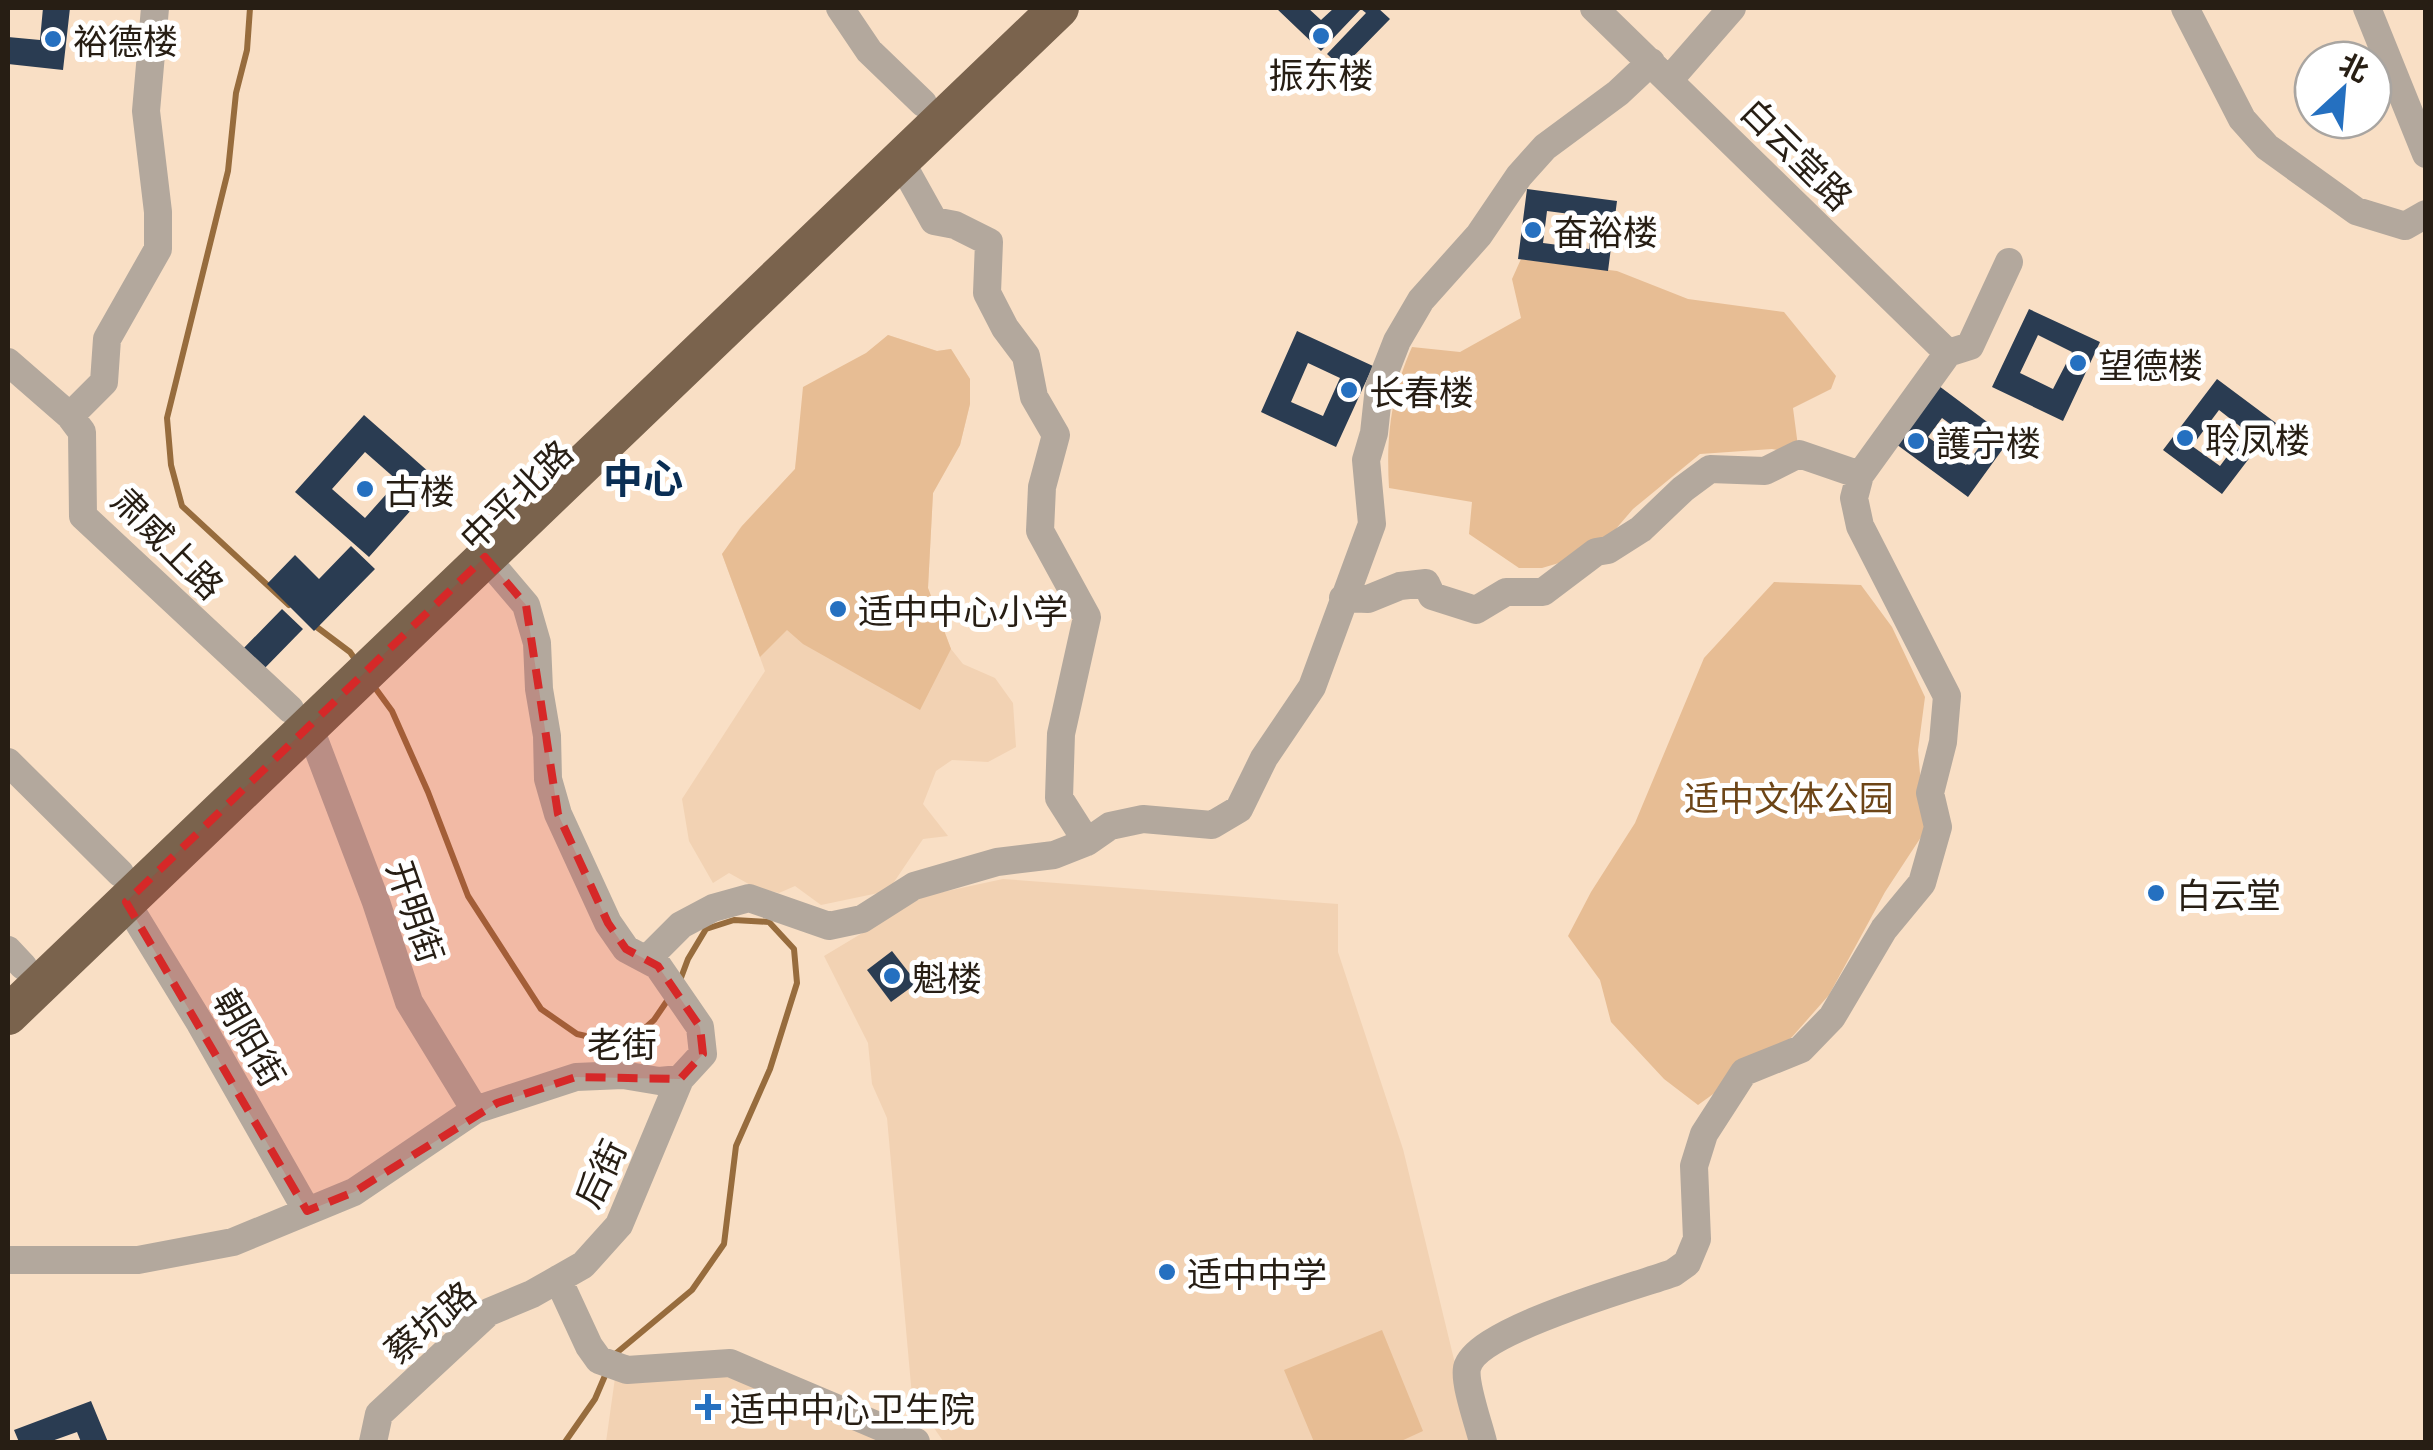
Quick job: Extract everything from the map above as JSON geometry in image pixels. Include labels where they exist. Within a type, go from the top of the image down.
[{"type":"highway","name":"中平北路","points":[[300,718],[1023,8]]},
{"type":"highway","points":[[8,1015],[123,887],[300,718],[485,557],[1059,8]]},
{"type":"highway","points":[[13,966],[123,887]]},
{"type":"street","points":[[8,362],[70,416],[104,382],[107,340],[158,248],[158,212],[146,111],[155,8]]},
{"type":"street","points":[[840,8],[870,51],[922,103]]},
{"type":"street","name":"白云堂路","points":[[1594,8],[1948,353]]},
{"type":"street","points":[[647,960],[672,932],[713,908],[749,898],[829,926],[862,919],[914,886],[998,862],[1054,855],[1086,842],[1110,826],[1143,819],[1212,825],[1239,809],[1264,758],[1312,687],[1372,524],[1366,460],[1380,388],[1397,340],[1421,300],[1479,235],[1518,176],[1546,147],[1618,94],[1660,70],[1732,8]]},
{"type":"street","points":[[2185,8],[2242,119],[2267,146],[2356,212],[2404,226],[2426,214]]},
{"type":"street","points":[[2367,8],[2426,154]]},
{"type":"street","points":[[900,160],[934,221],[955,225],[988,242],[987,293],[1005,328],[1026,356],[1034,398],[1056,435],[1042,487],[1040,531],[1087,617],[1061,734],[1059,798],[1086,842]]},
{"type":"street","points":[[1483,1442],[1467,1376],[1470,1360],[1508,1332],[1674,1273],[1687,1263],[1697,1238],[1694,1166],[1704,1134],[1744,1072],[1801,1049],[1827,1024],[1884,929],[1912,898],[1925,876],[1938,827],[1930,793],[1943,742],[1947,696],[1856,518],[1854,498],[1860,474],[1948,353],[1970,346],[2009,262]]},
{"type":"street","name":"肃威上路","points":[[70,416],[82,432],[83,516],[300,718]]},
{"type":"street","points":[[1343,598],[1368,599],[1400,586],[1426,583],[1432,596],[1476,610],[1506,592],[1543,592],[1596,552],[1608,550],[1640,529],[1710,469],[1766,472],[1799,454],[1860,474]]},
{"type":"street","name":"老街","points":[[8,1260],[138,1260],[233,1242],[354,1192],[475,1110],[576,1077],[680,1079],[703,1054],[700,1028],[658,966],[626,949],[608,923],[558,814],[548,778],[537,643],[526,604],[485,557]]},
{"type":"street","name":"开明街","points":[[300,718],[376,902],[409,1002],[475,1110]]},
{"type":"street","name":"朝阳街","points":[[8,762],[123,887],[307,1212]]},
{"type":"street","name":"后街","points":[[558,1279],[583,1265],[620,1225],[680,1079]]},
{"type":"street","points":[[558,1279],[599,1360],[628,1370],[730,1364],[916,1442]]},
{"type":"street","name":"蔡坑路","points":[[374,1442],[380,1414],[489,1312],[558,1279]]},
{"type":"highlighted area","points":[[485,557],[526,605],[558,814],[608,923],[626,949],[658,966],[700,1027],[703,1054],[680,1079],[576,1077],[497,1103],[354,1192],[307,1211],[126,902]]},
{"type":"shaded area","name":"适中中心小学","points":[[888,335],[937,351],[951,349],[970,379],[970,404],[960,445],[933,493],[928,588],[951,649],[963,664],[995,678],[1013,703],[1016,747],[988,762],[952,760],[936,771],[923,804],[948,836],[923,839],[888,891],[821,905],[795,886],[779,893],[754,887],[729,873],[713,883],[689,841],[682,799],[765,671],[722,554],[740,528],[795,469],[803,410]]},
{"type":"shaded area","name":"适中中学","points":[[1003,879],[1338,904],[1338,952],[1403,1149],[1474,1442],[943,1441],[912,1396],[887,1118],[872,1084],[868,1043],[824,956],[924,896]]},
{"type":"shaded area","name":"适中中心卫生院","points":[[693,1370],[733,1377],[890,1442],[606,1442],[615,1378],[645,1383]]},
{"type":"green space","points":[[1521,259],[1617,271],[1688,299],[1784,312],[1836,376],[1831,389],[1793,408],[1799,454],[1772,449],[1700,454],[1633,509],[1596,552],[1542,568],[1519,568],[1469,534],[1472,502],[1389,488],[1391,416],[1412,347],[1460,352],[1521,318],[1512,279]]},
{"type":"green space","points":[[888,335],[937,351],[951,349],[970,379],[970,404],[960,445],[933,493],[928,588],[951,649],[920,710],[803,644],[787,630],[760,657],[722,554],[742,526],[795,469],[803,387],[866,353]]},
{"type":"green space","name":"适中文体公园","points":[[1774,582],[1861,585],[1892,627],[1925,697],[1918,750],[1925,831],[1885,892],[1829,995],[1792,1037],[1698,1105],[1664,1079],[1611,1022],[1600,980],[1568,936],[1635,823],[1704,658]]},
{"type":"green space","points":[[1382,1330],[1423,1431],[1399,1442],[1314,1442],[1284,1370]]},
{"type":"building","name":"裕德楼","points":[[43,8],[70,8],[63,70],[8,64],[8,37],[40,40]]},
{"type":"building","name":"振东楼","points":[[1276,8],[1308,8],[1321,20],[1334,8],[1378,8],[1390,19],[1342,68],[1327,54],[1366,13],[1361,9],[1321,51]]},
{"type":"building","name":"奋裕楼","points":[[1527,189],[1617,201],[1608,271],[1518,259]],"holes":[[[1547,211],[1593,217],[1589,249],[1543,243]]]},
{"type":"building","name":"望德楼","points":[[2029,309],[2100,342],[2063,421],[1992,387]],"holes":[[[2038,335],[2072,352],[2053,389],[2020,373]]]},
{"type":"building","name":"长春楼","points":[[1297,331],[1373,366],[1336,447],[1261,412]],"holes":[[[1308,363],[1340,378],[1323,416],[1291,402]]]},
{"type":"building","name":"聆凤楼","points":[[2217,379],[2276,423],[2222,494],[2163,450]],"holes":[[[2219,410],[2246,431],[2220,466],[2192,446]]]},
{"type":"building","name":"護宁楼","points":[[1939,386],[2010,439],[1968,497],[1896,444]],"holes":[[[1942,418],[1980,446],[1966,465],[1928,437]]]},
{"type":"building","points":[[364,415],[438,480],[369,557],[295,492]],"holes":[[[365,452],[398,481],[365,518],[332,489]]]},
{"type":"building","points":[[351,546],[375,569],[314,631],[267,584],[295,555],[319,579]]},
{"type":"building","points":[[282,609],[303,629],[260,673],[239,653]]},
{"type":"building","name":"魁楼","points":[[892,951],[917,983],[891,1002],[867,970]]},
{"type":"building","points":[[91,1401],[108,1442],[81,1442],[77,1432],[49,1442],[19,1442],[14,1430]]},
{"type":"waterway","points":[[250,8],[228,171],[167,418],[171,465],[182,506],[289,605]]},
{"type":"waterway","points":[[314,625],[350,652],[357,662]]},
{"type":"waterway","points":[[373,685],[392,711],[468,896],[541,1009],[577,1034],[608,1041],[635,1037],[654,1020],[669,998]]},
{"type":"waterway","points":[[614,1355],[692,1290],[724,1244],[736,1146],[770,1069],[797,983],[794,949],[769,922],[734,920],[706,929],[679,983]]},
{"type":"waterway","points":[[565,1442],[595,1399],[607,1371]]},
{"type":"place","name":"振东楼","points":[[1321,36]]},
{"type":"place","name":"裕德楼","points":[[53,39]]},
{"type":"place","name":"奋裕楼","points":[[1533,230]]},
{"type":"place","name":"望德楼","points":[[2078,363]]},
{"type":"place","name":"长春楼","points":[[1349,390]]},
{"type":"place","name":"聆凤楼","points":[[2185,438]]},
{"type":"place","name":"護宁楼","points":[[1916,441]]},
{"type":"place","name":"古楼","points":[[365,489]]},
{"type":"place","name":"适中中心小学","points":[[838,609]]},
{"type":"place","name":"白云堂","points":[[2156,893]]},
{"type":"place","name":"魁楼","points":[[892,976]]},
{"type":"place","name":"适中中学","points":[[1167,1272]]},
{"type":"place","name":"适中中心卫生院","points":[[708,1407]]},
{"type":"district","name":"中心","points":[[643,476]]}]
